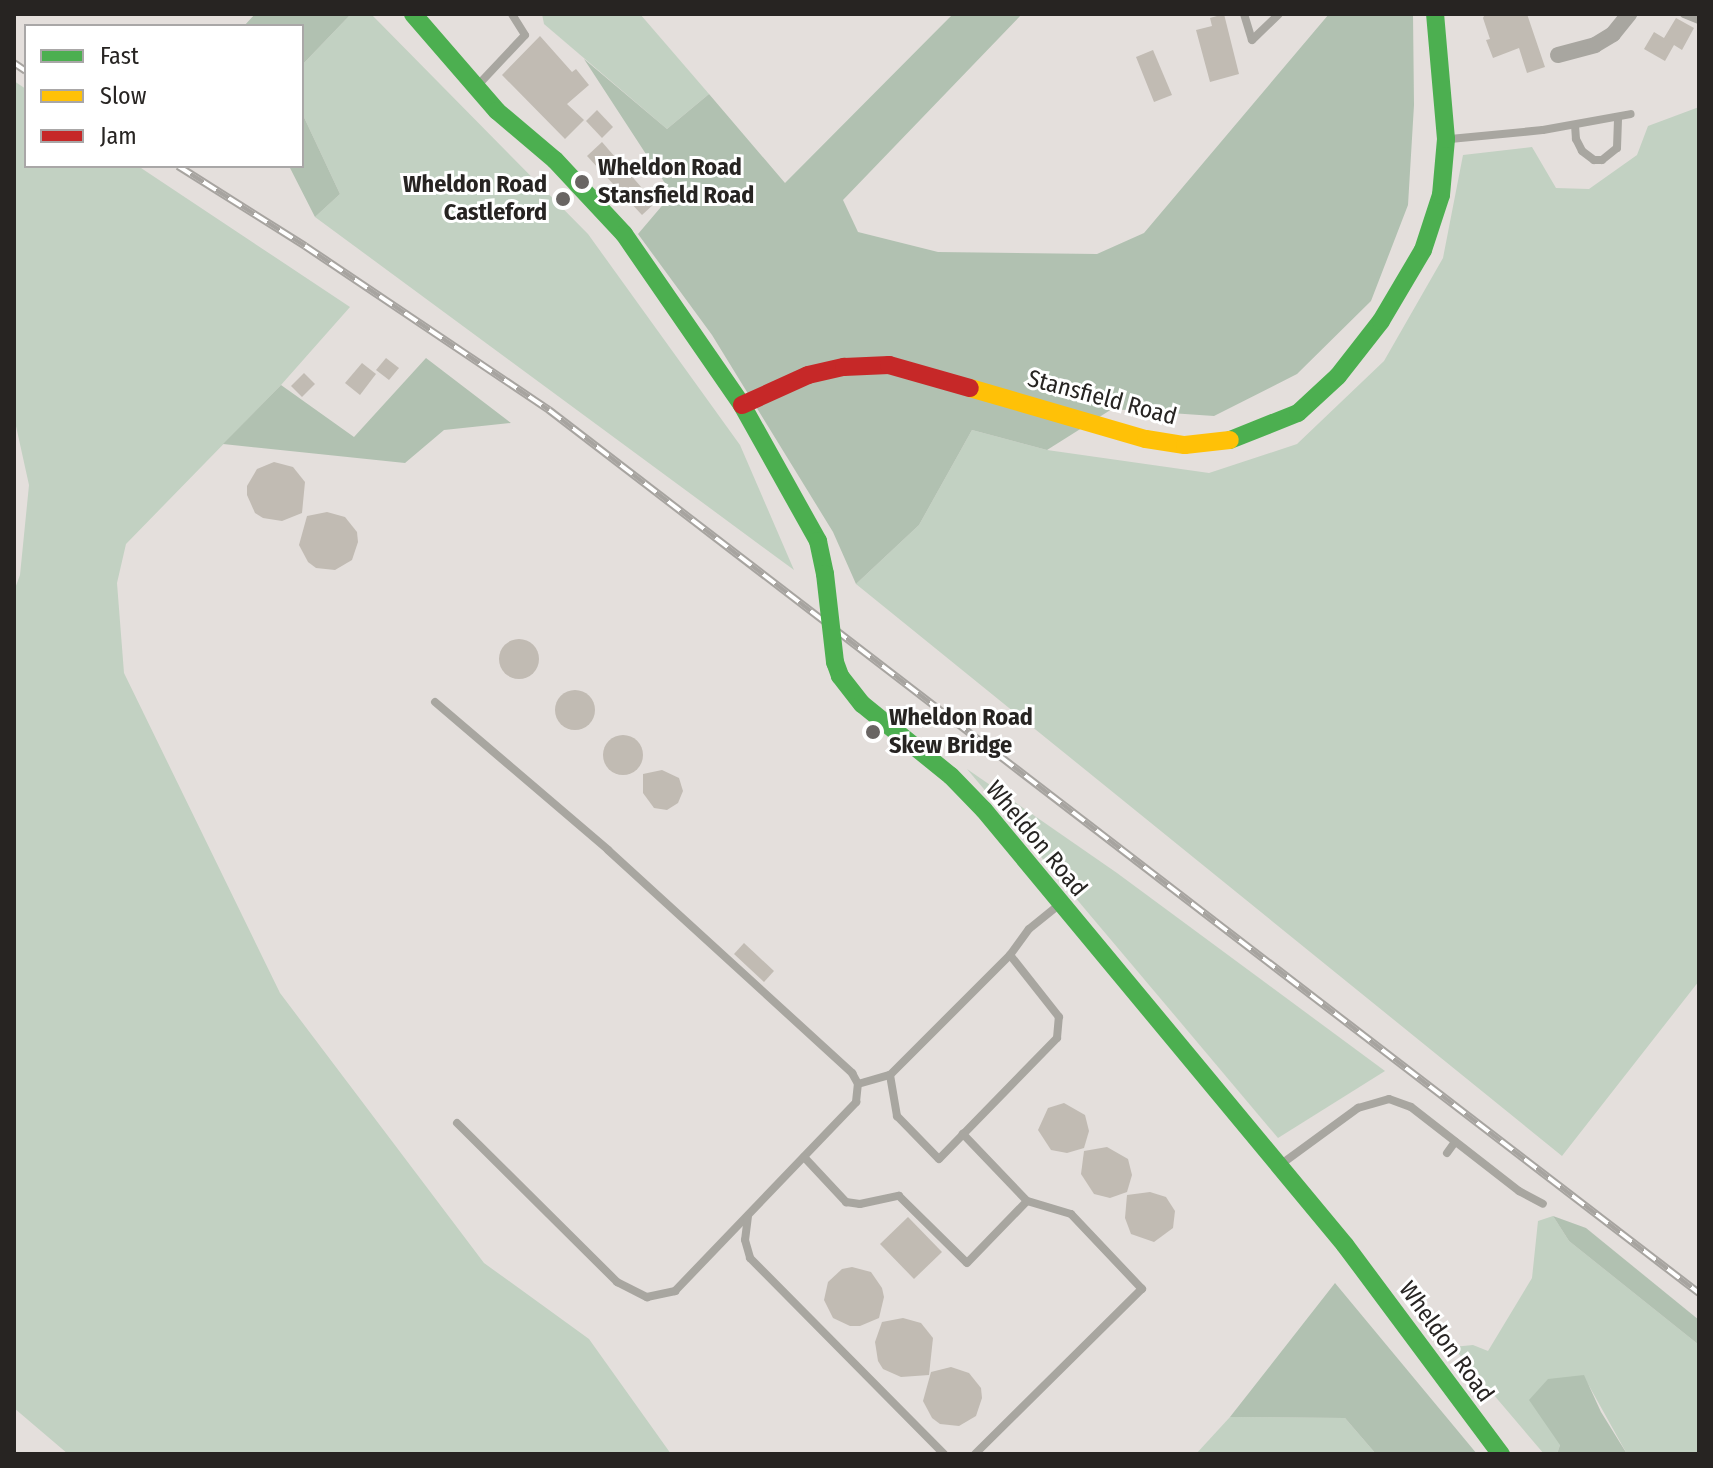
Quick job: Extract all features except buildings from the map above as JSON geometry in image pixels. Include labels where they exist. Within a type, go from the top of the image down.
[{"type":"street","name":"Wheldon Road","points":[[413,14],[497,111],[555,160],[624,234],[742,405],[818,541],[835,662],[840,676],[862,704],[974,799],[1345,1245],[1501,1454]]},
{"type":"street","name":"Stansfield Road","points":[[742,405],[808,375],[844,367],[889,365],[1146,439],[1185,445],[1224,443],[1298,413],[1338,376],[1381,321],[1423,250],[1441,195],[1446,139],[1435,14]]},
{"type":"street","points":[[1558,55],[1595,45],[1613,34],[1629,14]]},
{"type":"lane","points":[[476,87],[525,35],[512,14]]},
{"type":"lane","points":[[1244,14],[1252,40],[1279,14]]},
{"type":"lane","points":[[1684,14],[1699,20]]},
{"type":"lane","points":[[1446,139],[1575,125],[1631,114]]},
{"type":"lane","points":[[1575,125],[1576,139],[1582,151],[1594,160],[1602,160],[1617,148],[1618,117]]},
{"type":"lane","points":[[435,702],[608,850],[852,1073],[858,1084],[856,1102],[675,1291],[647,1297],[617,1282],[457,1123]]},
{"type":"lane","points":[[858,1084],[890,1075],[1010,955],[1029,929],[1059,904]]},
{"type":"lane","points":[[890,1075],[897,1116],[939,1159],[1057,1038],[1059,1017],[1010,955]]},
{"type":"lane","points":[[1279,1166],[1306,1143],[1373,1101],[1389,1099],[1411,1107],[1519,1191],[1543,1204]]},
{"type":"lane","points":[[963,1134],[1027,1201],[1071,1214],[1142,1289],[975,1454]]},
{"type":"lane","points":[[1447,1153],[1455,1142]]},
{"type":"lane","points":[[804,1157],[846,1202],[860,1204],[899,1196],[967,1263],[1027,1201]]},
{"type":"lane","points":[[748,1216],[745,1240],[750,1258],[944,1454]]},
{"type":"green space","points":[[255,14],[351,14],[304,63],[304,24],[246,24]]},
{"type":"green space","points":[[351,14],[371,14],[588,234],[740,445],[794,570],[315,217],[340,194],[304,117],[304,63]]},
{"type":"green space","points":[[542,14],[640,14],[709,94],[667,129],[544,24]]},
{"type":"green space","points":[[953,14],[1022,14],[843,200],[858,232],[938,252],[1097,254],[1144,233],[1329,14],[1413,14],[1414,105],[1408,205],[1371,301],[1297,374],[1214,416],[1112,409],[1047,450],[972,430],[919,525],[856,584],[833,532],[712,335],[638,234],[672,194],[584,59],[667,129],[709,94],[785,183]]},
{"type":"green space","points":[[14,81],[24,88],[24,168],[141,168],[350,307],[281,385],[126,544],[117,583],[124,673],[280,993],[484,1263],[589,1339],[671,1454],[68,1454],[14,1408],[14,591],[20,575],[29,485],[14,417]]},
{"type":"green space","points":[[1699,107],[1699,981],[1562,1156],[856,584],[919,525],[972,430],[1047,450],[1209,473],[1297,444],[1384,361],[1443,258],[1463,155],[1532,147],[1556,188],[1589,189],[1637,155],[1648,126]]},
{"type":"green space","points":[[304,117],[340,194],[315,217],[290,168],[304,168]]},
{"type":"green space","points":[[426,358],[511,423],[444,430],[405,463],[223,444],[281,385],[354,437]]},
{"type":"green space","points":[[967,769],[1117,873],[1385,1071],[1278,1138]]},
{"type":"green space","points":[[1553,1216],[1569,1241],[1699,1345],[1699,1454],[1627,1454],[1583,1375],[1557,1454],[1544,1454],[1453,1347],[1473,1345],[1488,1351],[1532,1278],[1538,1221]]},
{"type":"green space","points":[[1553,1216],[1586,1228],[1699,1320],[1699,1345],[1569,1241]]},
{"type":"green space","points":[[1335,1283],[1477,1454],[1376,1454],[1345,1418],[1230,1417]]},
{"type":"green space","points":[[1584,1375],[1601,1412],[1627,1454],[1557,1454],[1560,1445],[1529,1400],[1548,1379]]},
{"type":"green space","points":[[1230,1417],[1345,1418],[1376,1454],[1196,1454]]},
{"type":"railway","points":[[14,63],[24,70]]},
{"type":"railway","points":[[181,168],[305,246],[549,410],[1699,1293]]},
{"type":"traffic: fast","points":[[413,14],[497,111],[555,160],[624,234],[742,405],[818,541],[825,574]]},
{"type":"traffic: fast","points":[[1230,440],[1298,413],[1338,376],[1381,321],[1423,250],[1441,195],[1446,139],[1435,14]]},
{"type":"traffic: fast","points":[[825,574],[835,662]]},
{"type":"traffic: fast","points":[[835,662],[840,676],[862,704],[951,776],[984,810],[1345,1245],[1501,1454]]},
{"type":"traffic: slow","points":[[970,388],[1146,439],[1185,445],[1230,440]]},
{"type":"traffic: jam","points":[[742,405],[808,375],[844,367],[889,365],[970,388]]},
{"type":"place","name":"Wheldon Road Stansfield Road","points":[[582,182]]},
{"type":"place","name":"Wheldon Road Castleford","points":[[563,199]]},
{"type":"place","name":"Wheldon Road Skew Bridge","points":[[873,732]]}]
